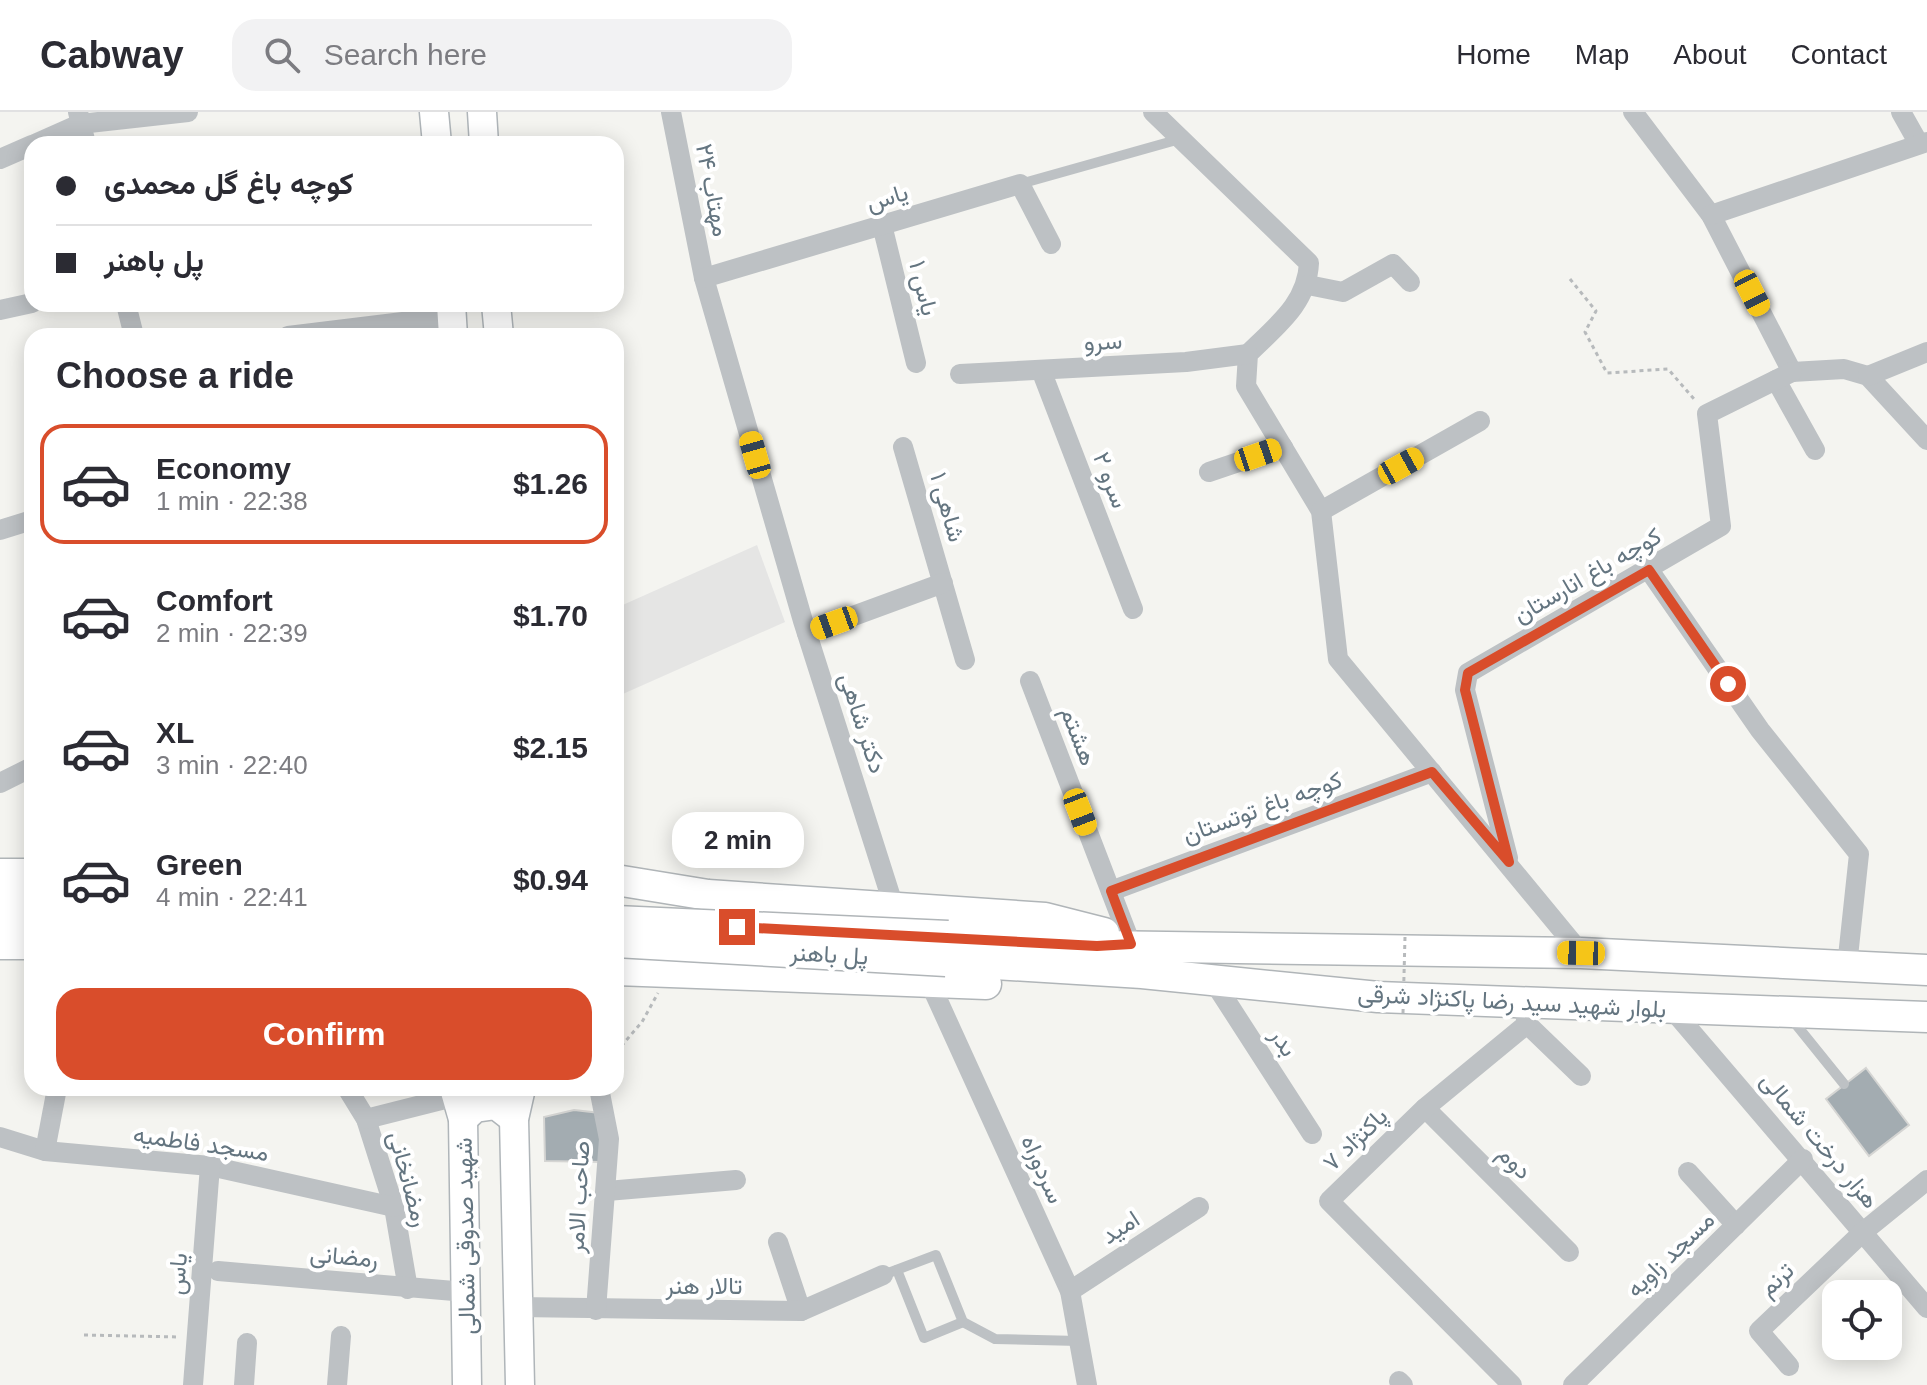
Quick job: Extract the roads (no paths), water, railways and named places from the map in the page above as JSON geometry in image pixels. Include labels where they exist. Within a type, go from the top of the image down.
[{"type":"main road","points":[[434,112],[436,136]]},
{"type":"main road","points":[[482,112],[484,136]]},
{"type":"main road","points":[[0,874],[24,874]]},
{"type":"main road","points":[[624,881],[708,895],[1045,918],[1096,930],[1131,944]]},
{"type":"main road","points":[[701,972],[708,895]]},
{"type":"main road","points":[[0,896],[24,897]]},
{"type":"main road","points":[[0,918],[24,919]]},
{"type":"main road","name":"پل باهنر","points":[[624,922],[941,959]]},
{"type":"main road","name":"پل باهنر","points":[[624,940],[941,959]]},
{"type":"main road","points":[[0,944],[24,944]]},
{"type":"main road","name":"بلوار شهید سید رضا پاکنژاد شرقی","points":[[1097,958],[1131,944],[1581,953],[1927,970]]},
{"type":"main road","points":[[624,970],[670,973],[941,959],[1097,958]]},
{"type":"main road","name":"بلوار شهید سید رضا پاکنژاد شرقی","points":[[1097,958],[1142,973],[1525,1013],[1671,1008],[1925,1017]]},
{"type":"main road","points":[[941,959],[1043,986],[1087,983],[1142,973]]},
{"type":"main road","points":[[519,1096],[514,1119],[520,1385]]},
{"type":"main road","points":[[458,1101],[475,1108],[496,1105],[514,1119]]},
{"type":"main road","name":"شهید صدوقی شمالی","points":[[458,1101],[467,1385]]},
{"type":"street","points":[[57,136],[81,127],[188,112]]},
{"type":"street","name":"مهتاب ۲۴","points":[[671,112],[704,278]]},
{"type":"street","points":[[1633,112],[1711,215],[1815,450]]},
{"type":"street","points":[[1711,215],[1923,143],[1901,112]]},
{"type":"street","points":[[1157,113],[1309,263],[1308,285],[1301,300],[1248,354],[1246,386],[1321,511],[1338,659],[1509,862],[1581,953]]},
{"type":"street","points":[[0,159],[24,149]]},
{"type":"street","points":[[1020,184],[1051,244]]},
{"type":"street","name":"یاس","points":[[704,278],[1020,184]]},
{"type":"street","name":"یاس ۱","points":[[882,225],[916,363]]},
{"type":"street","points":[[1308,285],[1343,292],[1390,264],[1397,266],[1410,282]]},
{"type":"street","name":"دکتر شاهی","points":[[704,278],[807,633],[894,907]]},
{"type":"street","points":[[0,310],[24,305]]},
{"type":"street","points":[[365,328],[452,319]]},
{"type":"street","points":[[1868,376],[1927,352]]},
{"type":"street","name":"سرو","points":[[960,374],[1186,362],[1248,354]]},
{"type":"street","points":[[1784,376],[1844,369],[1868,376],[1927,440]]},
{"type":"street","name":"سرو ۲","points":[[1041,370],[1133,609]]},
{"type":"street","name":"کوچه باغ انارستان","points":[[1509,862],[1465,690],[1468,673],[1721,526],[1707,414],[1784,376]]},
{"type":"street","points":[[1321,511],[1480,421]]},
{"type":"street","name":"شاهی ۱","points":[[903,447],[965,660]]},
{"type":"street","points":[[1209,472],[1283,447]]},
{"type":"street","points":[[0,530],[24,522]]},
{"type":"street","points":[[1649,570],[1760,730],[1859,854],[1847,966]]},
{"type":"street","points":[[807,633],[943,583]]},
{"type":"street","name":"هشتم","points":[[1030,681],[1131,944]]},
{"type":"street","points":[[0,783],[24,771]]},
{"type":"street","name":"کوچه باغ توتستان","points":[[1111,891],[1432,772]]},
{"type":"street","name":"سردوراه","points":[[941,959],[1070,1291],[1087,1385]]},
{"type":"street","name":"بدر","points":[[1212,979],[1312,1134]]},
{"type":"street","name":"هزار درخت شمالی","points":[[1671,1008],[1927,1308]]},
{"type":"street","points":[[1525,1013],[1581,1076]]},
{"type":"street","name":"پاکنژاد ۷","points":[[1512,1385],[1329,1201],[1525,1013]]},
{"type":"street","points":[[45,1151],[55,1096]]},
{"type":"street","name":"رمضانخانی","points":[[352,1096],[366,1119],[394,1207],[408,1289]]},
{"type":"street","name":"صاحب الامر","points":[[596,1310],[609,1139],[601,1096]]},
{"type":"street","points":[[366,1119],[458,1101]]},
{"type":"street","name":"دوم","points":[[1425,1108],[1569,1252]]},
{"type":"street","name":"مسجد فاطمیه","points":[[0,1137],[45,1151],[210,1166],[394,1207]]},
{"type":"street","name":"مسجد زاویه","points":[[1573,1385],[1803,1159]]},
{"type":"street","name":"یاس","points":[[193,1385],[210,1166]]},
{"type":"street","points":[[1688,1172],[1736,1225]]},
{"type":"street","points":[[607,1191],[736,1180]]},
{"type":"street","points":[[1863,1232],[1927,1180]]},
{"type":"street","name":"امید","points":[[1070,1291],[1199,1207]]},
{"type":"street","name":"ترنم","points":[[1789,1366],[1759,1331],[1863,1232]]},
{"type":"street","points":[[778,1242],[801,1311]]},
{"type":"street","name":"رمضانی","points":[[218,1271],[466,1292]]},
{"type":"street","name":"تالار هنر","points":[[518,1307],[801,1311],[890,1272]]},
{"type":"street","points":[[337,1385],[341,1336]]},
{"type":"street","points":[[244,1385],[247,1343]]},
{"type":"lane","points":[[1020,184],[1182,138]]},
{"type":"lane","points":[[1786,1012],[1844,1084]]},
{"type":"lane","points":[[963,1322],[924,1338],[890,1272],[936,1255],[963,1322],[995,1339],[1079,1341]]}]
